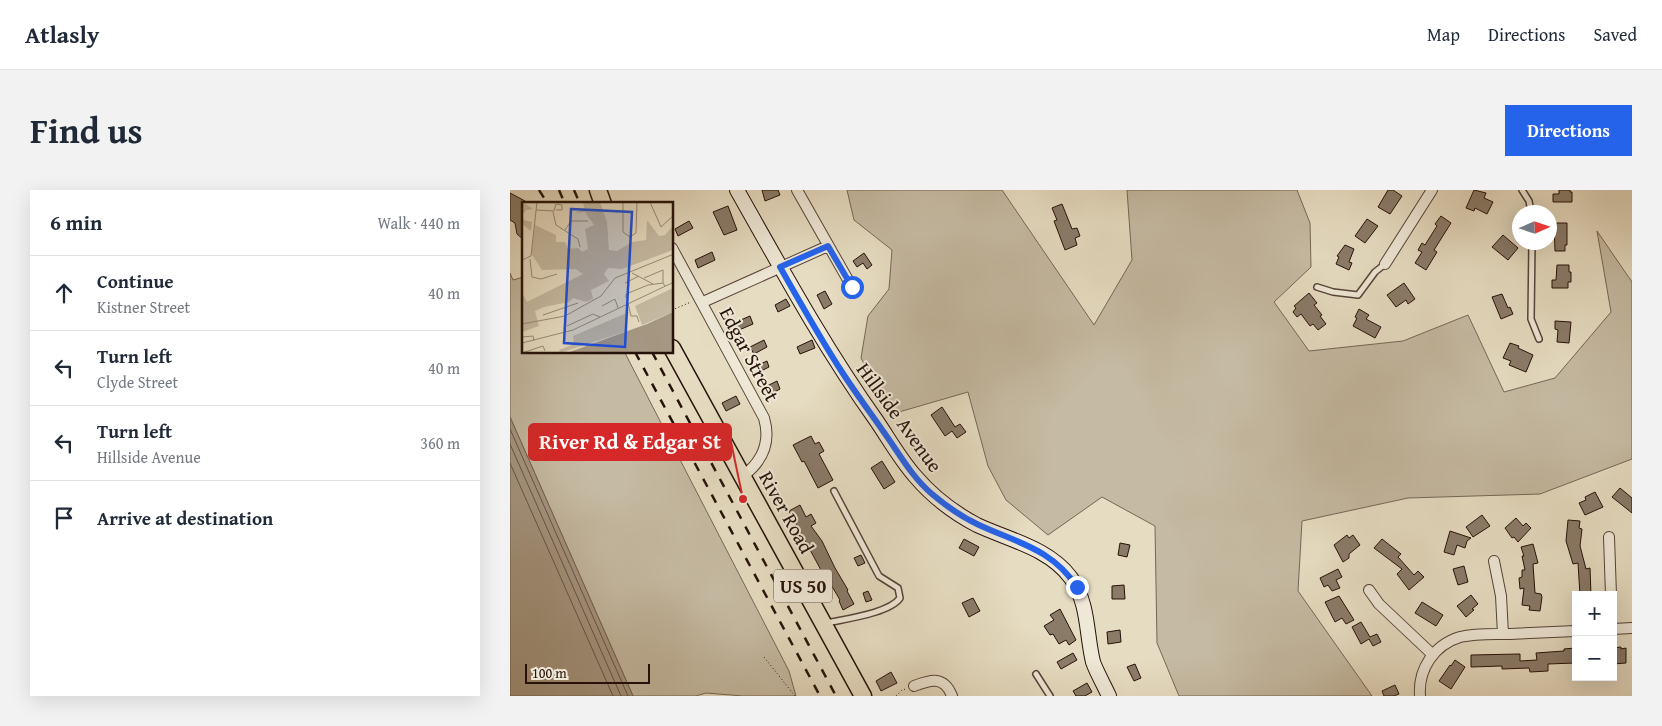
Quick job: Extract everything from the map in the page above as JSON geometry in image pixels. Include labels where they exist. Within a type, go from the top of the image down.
[{"type":"main road","points":[[598,190],[602,202]]},
{"type":"main road","name":"River Road","points":[[674,352],[864,696]]},
{"type":"street","name":"Hillside Avenue","points":[[737,190],[841,371],[916,478],[944,504],[960,515],[1041,552],[1054,560],[1070,577],[1077,587],[1086,608],[1088,635],[1094,663],[1109,696]]},
{"type":"street","points":[[797,190],[852,287]]},
{"type":"street","points":[[1385,264],[1432,190]]},
{"type":"street","points":[[703,302],[828,246]]},
{"type":"street","name":"Edgar Street","points":[[674,251],[764,418],[767,441],[762,456],[753,469],[743,476]]},
{"type":"street","points":[[1609,537],[1611,591]]},
{"type":"street","points":[[1494,561],[1501,596],[1503,634]]},
{"type":"street","points":[[1369,590],[1379,604],[1433,655]]},
{"type":"street","points":[[1617,629],[1632,628]]},
{"type":"street","points":[[1420,696],[1422,675],[1433,655],[1449,642],[1460,637],[1572,630]]},
{"type":"street","points":[[914,686],[929,680],[936,680],[947,687],[952,696]]},
{"type":"lane","points":[[1522,190],[1530,205]]},
{"type":"lane","points":[[1532,250],[1531,320],[1540,339]]},
{"type":"lane","points":[[1317,288],[1358,295],[1375,272],[1385,264]]},
{"type":"lane","points":[[824,624],[878,610],[896,603],[900,598],[898,588],[879,576],[834,491]]},
{"type":"lane","points":[[1036,674],[1050,696]]},
{"type":"path","points":[[674,309],[696,300],[703,302]]},
{"type":"path","points":[[764,657],[795,696]]},
{"type":"path","points":[[896,696],[902,690],[914,686]]},
{"type":"shaded area","points":[[847,190],[1002,190],[1094,325],[1132,260],[1127,190],[1297,190],[1310,223],[1311,267],[1274,302],[1309,351],[1403,341],[1468,315],[1504,392],[1555,378],[1611,312],[1597,231],[1632,282],[1632,459],[1540,494],[1408,498],[1302,521],[1298,591],[1372,696],[1179,696],[1157,643],[1155,526],[1102,497],[1048,535],[1006,500],[988,466],[968,392],[892,414],[861,358],[868,316],[889,289],[892,250],[854,220]]},
{"type":"shaded area","points":[[510,273],[513,280],[522,278],[522,354],[626,354],[789,671],[796,696],[743,696],[706,693],[696,696],[633,696],[510,417]]},
{"type":"water","points":[[510,417],[633,696],[510,696]]},
{"type":"building","points":[[762,190],[778,190],[780,195],[765,201]]},
{"type":"building","points":[[1388,190],[1393,190],[1402,196],[1390,214],[1378,207]]},
{"type":"building","points":[[1474,190],[1486,193],[1484,198],[1493,202],[1487,214],[1475,208],[1474,211],[1466,208]]},
{"type":"building","points":[[1559,190],[1570,190],[1572,192],[1572,202],[1553,202],[1553,194],[1559,194]]},
{"type":"building","points":[[510,193],[525,201],[522,202],[522,238],[517,234],[515,223],[510,220]]},
{"type":"building","points":[[1062,204],[1072,229],[1077,228],[1080,236],[1075,238],[1077,245],[1065,250],[1054,221],[1057,220],[1052,208]]},
{"type":"building","points":[[728,206],[737,230],[724,235],[713,212]]},
{"type":"building","points":[[1441,216],[1451,223],[1434,250],[1437,252],[1426,270],[1415,263],[1422,252],[1418,250],[1422,243],[1425,245]]},
{"type":"building","points":[[1367,219],[1378,226],[1365,243],[1355,236]]},
{"type":"building","points":[[689,221],[693,228],[678,236],[675,229]]},
{"type":"building","points":[[1557,223],[1567,223],[1567,245],[1565,245],[1565,251],[1555,251],[1557,250]]},
{"type":"building","points":[[1503,235],[1512,243],[1512,250],[1516,250],[1508,260],[1492,247]]},
{"type":"building","points":[[1345,245],[1354,249],[1349,262],[1352,263],[1349,270],[1336,264],[1339,257],[1337,256]]},
{"type":"building","points":[[712,252],[715,260],[698,268],[695,260]]},
{"type":"building","points":[[864,253],[872,265],[867,269],[863,263],[857,267],[853,261]]},
{"type":"building","points":[[1557,265],[1569,265],[1571,282],[1568,282],[1568,288],[1552,288],[1552,280],[1556,280]]},
{"type":"building","points":[[1404,283],[1415,299],[1408,304],[1406,300],[1396,307],[1387,295]]},
{"type":"building","points":[[825,291],[832,304],[824,309],[817,295]]},
{"type":"building","points":[[1309,293],[1317,303],[1314,305],[1326,324],[1318,330],[1313,324],[1310,326],[1301,314],[1297,317],[1293,312],[1296,308],[1294,306]]},
{"type":"building","points":[[1502,294],[1513,314],[1501,319],[1492,297]]},
{"type":"building","points":[[786,299],[790,306],[778,312],[775,305]]},
{"type":"building","points":[[1359,309],[1369,315],[1366,319],[1381,327],[1375,338],[1353,326]]},
{"type":"building","points":[[750,316],[753,324],[732,333],[729,325]]},
{"type":"building","points":[[1555,321],[1571,322],[1569,343],[1557,342],[1558,330],[1555,329]]},
{"type":"building","points":[[764,340],[767,347],[754,354],[750,347]]},
{"type":"building","points":[[812,340],[815,348],[800,354],[797,347]]},
{"type":"building","points":[[1510,343],[1519,346],[1518,348],[1533,355],[1526,372],[1509,365],[1511,361],[1503,358]]},
{"type":"building","points":[[767,361],[769,367],[759,372],[756,366]]},
{"type":"building","points":[[777,381],[780,389],[769,395],[765,387]]},
{"type":"building","points":[[736,396],[740,404],[726,411],[722,403]]},
{"type":"building","points":[[942,407],[955,427],[960,424],[966,432],[957,438],[952,431],[945,436],[931,415]]},
{"type":"building","points":[[811,436],[815,444],[819,442],[824,451],[819,454],[833,480],[818,488],[793,445]]},
{"type":"building","points":[[882,461],[895,482],[884,489],[871,468]]},
{"type":"building","points":[[1620,488],[1632,498],[1632,513],[1612,497]]},
{"type":"building","points":[[1595,492],[1603,507],[1585,515],[1579,503],[1586,500],[1585,497]]},
{"type":"building","points":[[800,505],[806,517],[811,514],[816,523],[811,526],[822,541],[854,604],[843,610],[840,600],[830,583],[828,583],[789,511]]},
{"type":"building","points":[[1482,515],[1490,526],[1473,537],[1466,527]]},
{"type":"building","points":[[1516,518],[1523,526],[1526,523],[1531,528],[1518,542],[1514,537],[1512,538],[1505,528]]},
{"type":"building","points":[[1568,520],[1580,521],[1579,528],[1582,529],[1580,546],[1586,569],[1590,568],[1591,591],[1580,591],[1578,563],[1573,564],[1566,541]]},
{"type":"building","points":[[1450,531],[1471,538],[1467,541],[1465,548],[1457,545],[1454,555],[1444,552]]},
{"type":"building","points":[[1347,535],[1349,538],[1353,535],[1360,545],[1343,562],[1334,545]]},
{"type":"building","points":[[964,539],[979,547],[974,556],[959,548]]},
{"type":"building","points":[[1382,539],[1401,554],[1398,557],[1414,575],[1418,571],[1424,577],[1409,590],[1397,574],[1402,569],[1374,548]]},
{"type":"building","points":[[1120,543],[1130,545],[1127,557],[1118,555]]},
{"type":"building","points":[[1533,544],[1538,563],[1533,564],[1535,593],[1541,594],[1542,597],[1540,611],[1529,610],[1530,606],[1522,605],[1524,588],[1520,589],[1519,578],[1522,577],[1522,570],[1525,570],[1521,547]]},
{"type":"building","points":[[861,555],[865,563],[858,566],[854,558]]},
{"type":"building","points":[[1464,566],[1468,582],[1458,585],[1453,569]]},
{"type":"building","points":[[1338,569],[1342,577],[1336,580],[1340,588],[1332,591],[1328,585],[1324,587],[1320,578]]},
{"type":"building","points":[[1124,585],[1125,599],[1112,599],[1112,586]]},
{"type":"building","points":[[868,591],[872,600],[866,602],[863,593]]},
{"type":"building","points":[[1471,595],[1478,604],[1466,617],[1457,606]]},
{"type":"building","points":[[1339,596],[1354,620],[1346,624],[1342,618],[1335,622],[1325,602]]},
{"type":"building","points":[[973,598],[980,611],[969,617],[962,603]]},
{"type":"building","points":[[1422,602],[1443,615],[1436,626],[1415,613]]},
{"type":"building","points":[[1060,609],[1076,640],[1069,645],[1066,640],[1059,644],[1053,634],[1050,635],[1044,626],[1054,620],[1050,615]]},
{"type":"building","points":[[1361,622],[1370,637],[1377,634],[1381,642],[1373,646],[1369,639],[1361,644],[1352,627]]},
{"type":"building","points":[[1120,630],[1121,642],[1108,644],[1107,632]]},
{"type":"building","points":[[1572,648],[1572,663],[1548,664],[1548,671],[1530,672],[1529,668],[1502,669],[1502,666],[1471,667],[1471,655],[1520,654],[1520,661],[1537,660],[1536,653],[1564,651],[1564,649]]},
{"type":"building","points":[[1617,648],[1626,648],[1626,663],[1617,664]]},
{"type":"building","points":[[1073,653],[1077,660],[1061,669],[1057,662]]},
{"type":"building","points":[[1455,660],[1465,667],[1451,689],[1439,681]]},
{"type":"building","points":[[1135,664],[1141,678],[1134,681],[1127,667]]},
{"type":"building","points":[[891,672],[897,683],[881,691],[876,681]]},
{"type":"building","points":[[1087,683],[1092,692],[1085,696],[1076,696],[1073,691]]},
{"type":"building","points":[[1395,685],[1399,694],[1384,696],[1382,691]]},
{"type":"railway","points":[[539,190],[547,202]]},
{"type":"railway","points":[[559,190],[564,202]]},
{"type":"railway","points":[[574,190],[579,202]]},
{"type":"railway","points":[[636,354],[820,696]]},
{"type":"railway","points":[[653,354],[836,696]]},
{"type":"place","name":"River Rd & Edgar St","points":[[743,499]]},
{"type":"route","points":[[852,287],[828,246],[780,267],[841,371],[916,478],[929,492],[960,515],[1041,552],[1054,560],[1063,568],[1077,587]]}]
